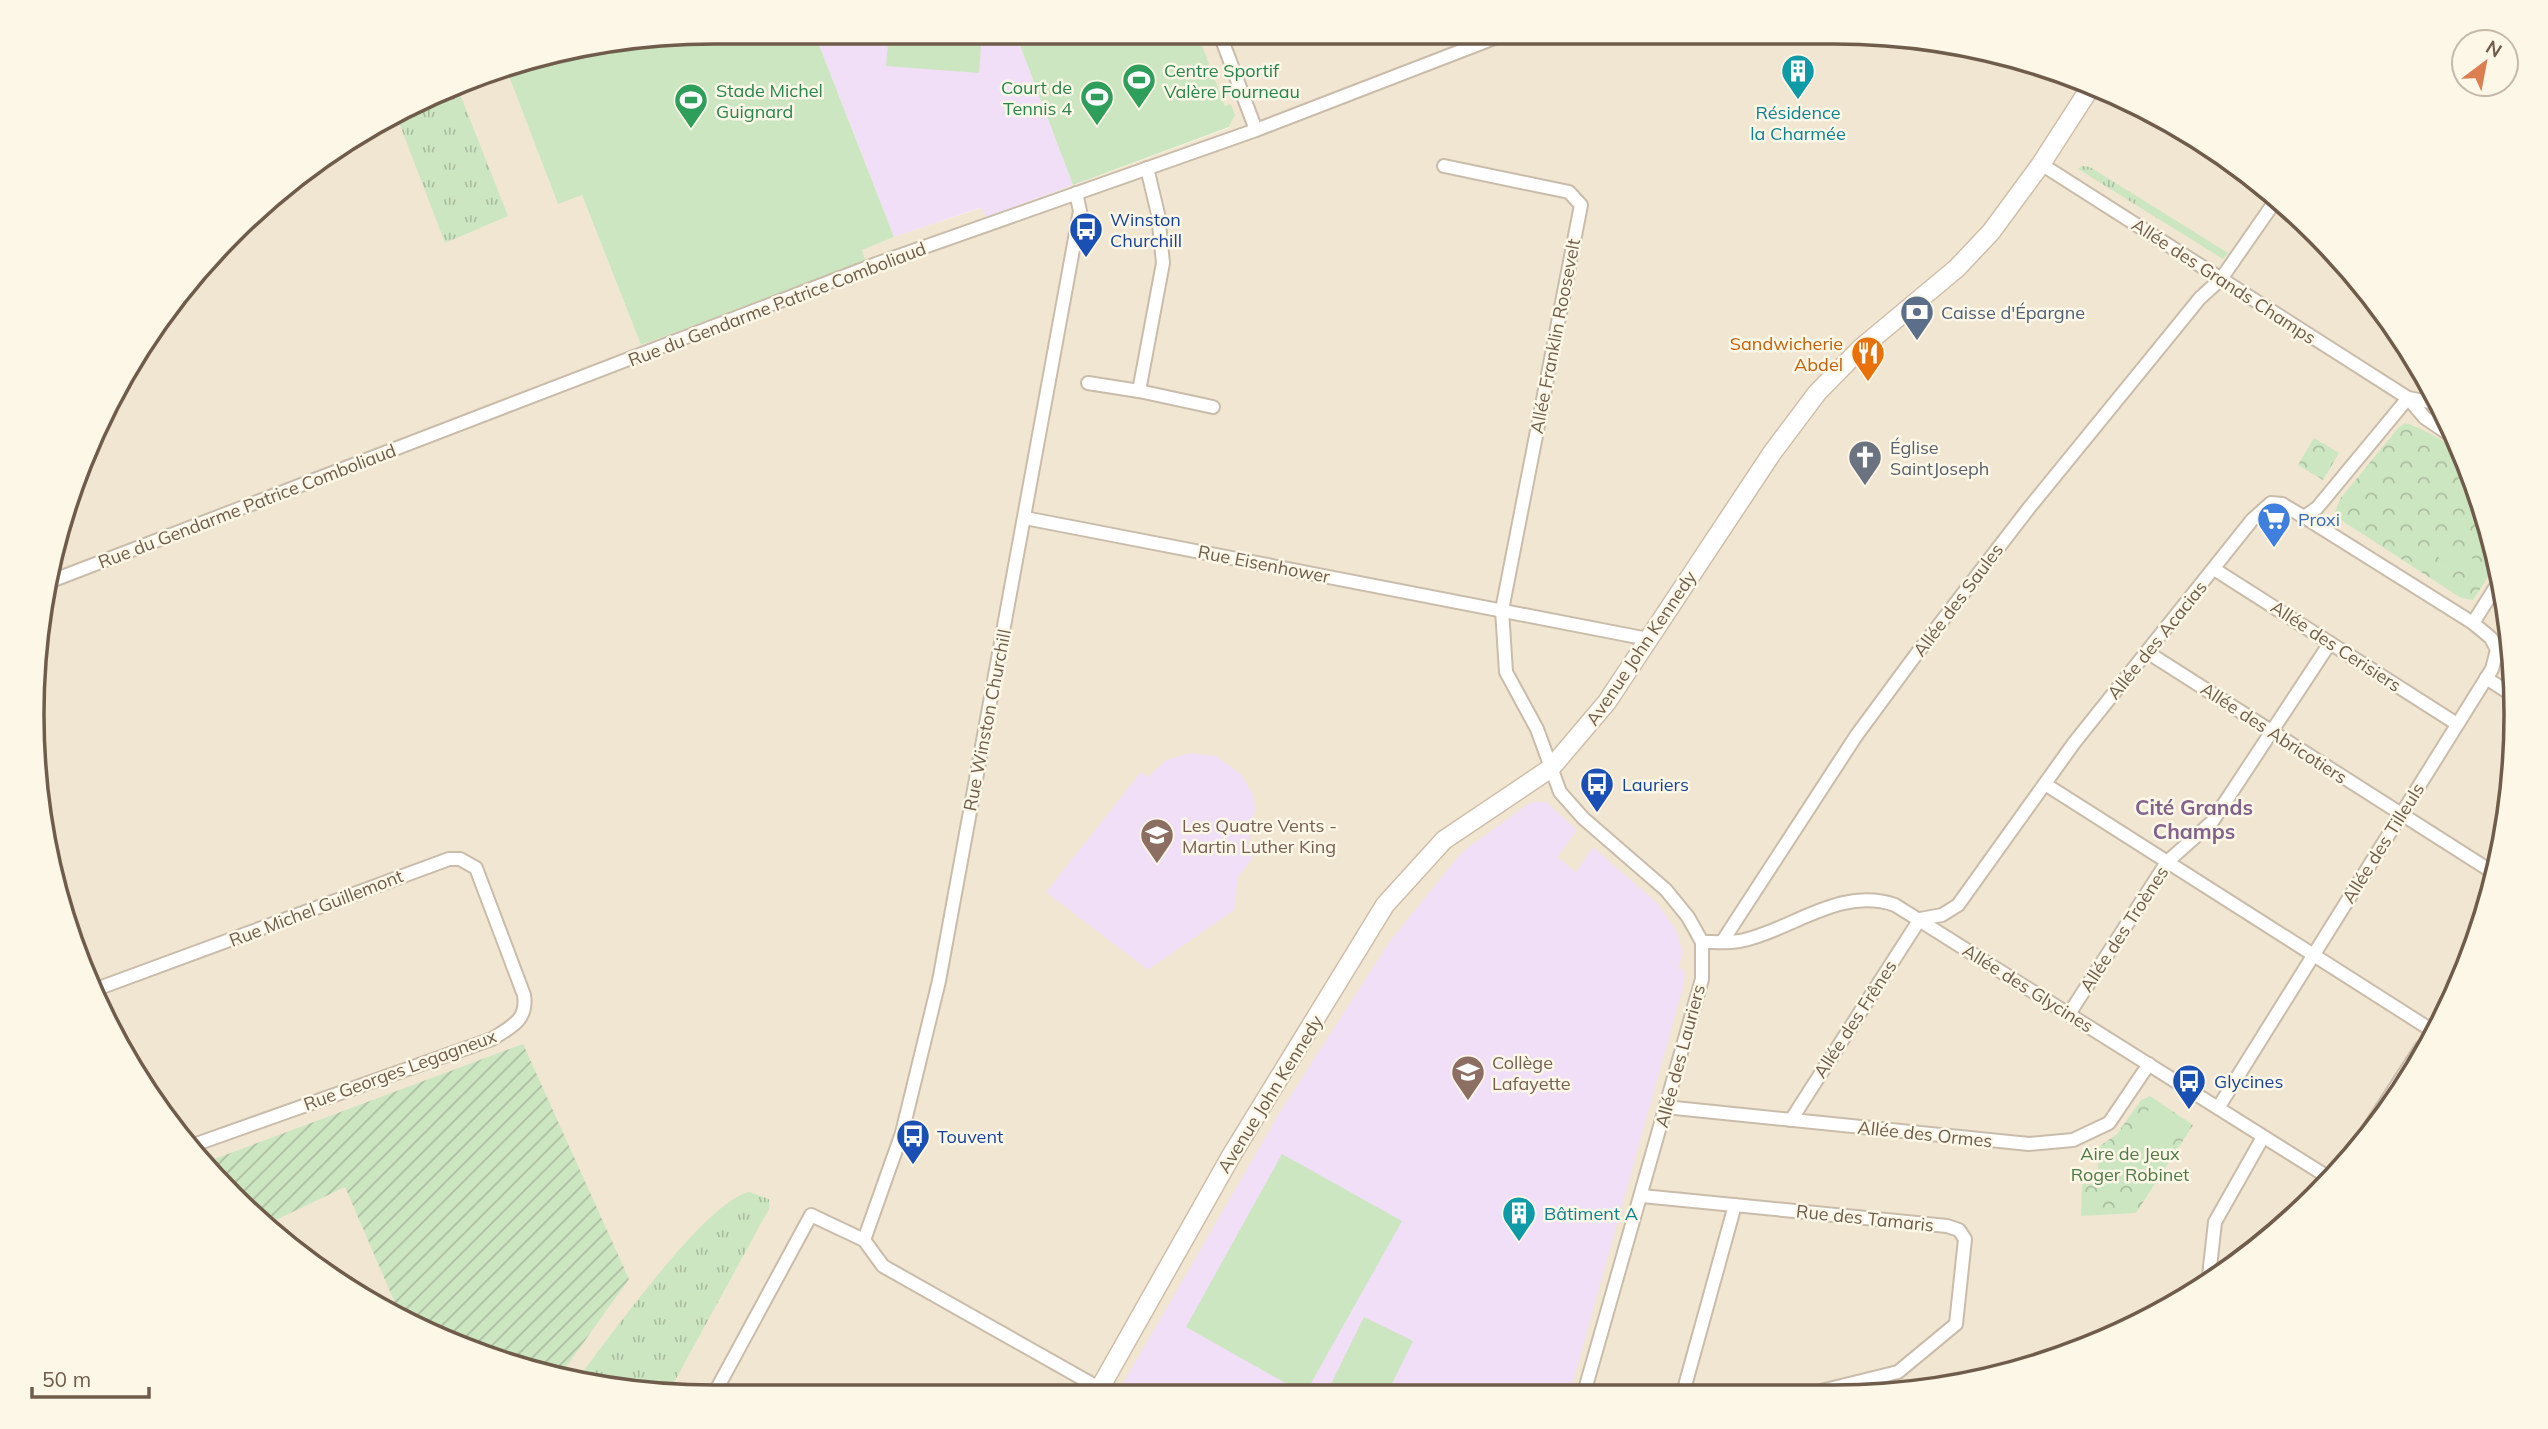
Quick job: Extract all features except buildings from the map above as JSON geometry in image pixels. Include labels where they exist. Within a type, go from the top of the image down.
[{"type":"main road","name":"Avenue John Kennedy","points":[[1100,1385],[1231,1156],[1385,905],[1444,840],[1551,768],[1607,702],[1772,453],[1817,393],[1860,349],[1957,268],[1991,232],[2041,164],[2086,94]]},
{"type":"street","points":[[1224,44],[1256,130]]},
{"type":"street","name":"Rue du Gendarme Patrice Comboliaud","points":[[58,578],[876,264],[1256,130],[1481,44]]},
{"type":"street","name":"Allée des Grands Champs","points":[[2041,164],[2408,398],[2425,418],[2439,428]]},
{"type":"street","name":"Allée Franklin Roosevelt","points":[[1444,166],[1569,192],[1581,205],[1502,610]]},
{"type":"street","points":[[1139,391],[1163,263],[1158,214],[1147,168]]},
{"type":"street","name":"Rue Winston Churchill","points":[[864,1240],[902,1133],[939,981],[1080,211],[1076,193]]},
{"type":"street","name":"Allée des Saules","points":[[1722,942],[1856,736],[1928,637],[2200,298],[2221,279],[2272,206]]},
{"type":"street","points":[[1088,383],[1213,407]]},
{"type":"street","points":[[2408,398],[2317,508],[2304,517],[2473,623],[2492,592]]},
{"type":"street","name":"Allée des Grands Champs","points":[[2408,398],[2426,401]]},
{"type":"street","name":"Allée des Acacias","points":[[1920,919],[1942,915],[1958,905],[2045,784],[2252,520],[2270,503],[2282,504],[2304,517]]},
{"type":"street","name":"Rue Eisenhower","points":[[1025,518],[1648,639]]},
{"type":"street","name":"Allée des Cerisiers","points":[[2214,569],[2457,724]]},
{"type":"street","points":[[1502,610],[1506,672],[1537,729],[1560,792],[1583,818],[1666,890],[1688,917],[1702,942]]},
{"type":"street","name":"Allée des Tilleuls","points":[[2218,1108],[2486,678],[2497,650],[2491,639],[2473,623]]},
{"type":"street","name":"Allée des Troènes","points":[[2069,1014],[2167,862],[2212,822],[2330,643]]},
{"type":"street","name":"Allée des Abricotiers","points":[[2147,652],[2486,868]]},
{"type":"street","points":[[2486,678],[2503,689]]},
{"type":"street","points":[[2045,784],[2427,1026]]},
{"type":"street","name":"Rue Michel Guillemont","points":[[102,987],[449,859],[460,859],[477,868],[501,930]]},
{"type":"street","name":"Allée des Glycines","points":[[1702,942],[1740,941],[1845,901],[1876,899],[1920,919],[2322,1174]]},
{"type":"street","name":"Allée des Frênes","points":[[1791,1120],[1920,919]]},
{"type":"street","name":"Rue Georges Legagneux","points":[[199,1143],[492,1038],[520,1021],[526,1005],[524,995],[501,930]]},
{"type":"street","name":"Allée des Lauriers","points":[[1586,1385],[1702,979],[1702,942]]},
{"type":"street","name":"Allée des Ormes","points":[[1665,1107],[2028,1144],[2073,1140],[2109,1123],[2149,1064]]},
{"type":"street","points":[[2212,1268],[2216,1218],[2263,1137]]},
{"type":"street","name":"Rue des Tamaris","points":[[1642,1196],[1947,1226],[1959,1230],[1965,1239],[1956,1324],[1898,1372],[1847,1385]]},
{"type":"street","points":[[1685,1385],[1735,1205]]},
{"type":"street","points":[[719,1385],[811,1215],[864,1240],[883,1266],[1087,1385]]},
{"type":"shaded area","points":[[819,44],[1020,44],[1073,185],[987,217],[980,208],[894,237]]},
{"type":"shaded area","points":[[1202,44],[1834,44],[1921,49],[2049,79],[2130,113],[2169,134],[2242,182],[2308,240],[2366,306],[2391,342],[2435,418],[2453,458],[2469,499],[2491,584],[2499,627],[2504,714],[2499,802],[2491,845],[2469,930],[2453,971],[2435,1011],[2391,1087],[2366,1123],[2308,1189],[2242,1247],[2169,1295],[2130,1316],[2049,1350],[1921,1380],[1834,1385],[714,1385],[627,1380],[584,1372],[499,1350],[458,1334],[418,1316],[342,1272],[306,1247],[240,1189],[182,1123],[134,1050],[113,1011],[79,930],[67,888],[49,802],[45,758],[45,671],[49,627],[79,499],[113,418],[134,379],[182,306],[210,272],[272,210],[342,157],[418,113],[509,76],[558,203],[582,195],[641,345],[866,261],[862,250],[894,237],[981,208],[987,217],[1229,128],[1235,114],[1231,104],[1225,106]]},
{"type":"shaded area","name":"Les Quatre Vents - Martin Luther King","points":[[1190,753],[1216,756],[1241,774],[1253,795],[1255,808],[1248,846],[1256,853],[1238,877],[1234,910],[1148,970],[1046,892],[1141,772],[1148,777],[1166,760]]},
{"type":"shaded area","name":"Collège Lafayette","points":[[1531,802],[1546,802],[1577,830],[1557,857],[1576,872],[1593,847],[1657,903],[1676,930],[1683,952],[1678,970],[1685,969],[1684,983],[1572,1385],[1122,1385],[1280,1112],[1390,941],[1462,852]]},
{"type":"green space","name":"Stade Michel Guignard","points":[[819,44],[894,237],[862,250],[866,262],[641,345],[582,195],[558,204],[509,76],[627,49],[671,45]]},
{"type":"green space","points":[[888,44],[981,44],[979,73],[886,66]]},
{"type":"green space","name":"Centre Sportif Valère Fourneau","points":[[1020,44],[1202,44],[1225,106],[1231,104],[1235,115],[1229,127],[1073,185]]},
{"type":"green space","points":[[460,94],[508,216],[445,243],[399,123]]},
{"type":"green space","points":[[2083,166],[2090,167],[2228,253],[2223,259],[2078,169]]},
{"type":"green space","points":[[2405,423],[2435,436],[2446,443],[2453,458],[2469,499],[2489,575],[2473,600],[2461,598],[2341,520],[2335,512],[2340,499]]},
{"type":"green space","points":[[2314,438],[2339,453],[2323,480],[2298,465]]},
{"type":"green space","points":[[2441,540],[2477,561],[2468,575],[2433,554]]},
{"type":"green space","points":[[523,1044],[629,1279],[566,1368],[499,1350],[395,1304],[345,1187],[274,1221],[213,1160]]},
{"type":"green space","name":"Aire de Jeux Roger Robinet","points":[[2150,1096],[2193,1125],[2136,1213],[2081,1216],[2082,1184],[2096,1183],[2100,1146],[2117,1134],[2141,1100]]},
{"type":"green space","points":[[2153,1103],[2185,1124],[2150,1180],[2117,1159]]},
{"type":"green space","points":[[1282,1154],[1402,1221],[1310,1385],[1289,1385],[1186,1327]]},
{"type":"green space","points":[[749,1192],[769,1199],[769,1209],[673,1384],[627,1380],[583,1372],[659,1273],[684,1244],[730,1201]]},
{"type":"green space","points":[[1364,1317],[1413,1341],[1391,1385],[1330,1385]]},
{"type":"place","name":"Résidence la Charmée","points":[[1798,101]]},
{"type":"place","name":"Centre Sportif Valère Fourneau","points":[[1139,110]]},
{"type":"place","name":"Court de Tennis 4","points":[[1097,127]]},
{"type":"place","name":"Stade Michel Guignard","points":[[691,130]]},
{"type":"place","name":"Winston Churchill","points":[[1086,259]]},
{"type":"place","name":"Caisse d'Épargne","points":[[1917,342]]},
{"type":"place","name":"Sandwicherie Abdel","points":[[1868,383]]},
{"type":"place","name":"Église SaintJoseph","points":[[1865,487]]},
{"type":"place","name":"Proxi","points":[[2274,549]]},
{"type":"place","name":"Lauriers","points":[[1597,814]]},
{"type":"place","name":"Les Quatre Vents - Martin Luther King","points":[[1157,865]]},
{"type":"place","name":"Collège Lafayette","points":[[1468,1102]]},
{"type":"place","name":"Glycines","points":[[2189,1111]]},
{"type":"place","name":"Touvent","points":[[913,1166]]},
{"type":"place","name":"Bâtiment A","points":[[1519,1243]]},
{"type":"district","name":"Cité Grands Champs","points":[[2194,819]]}]
